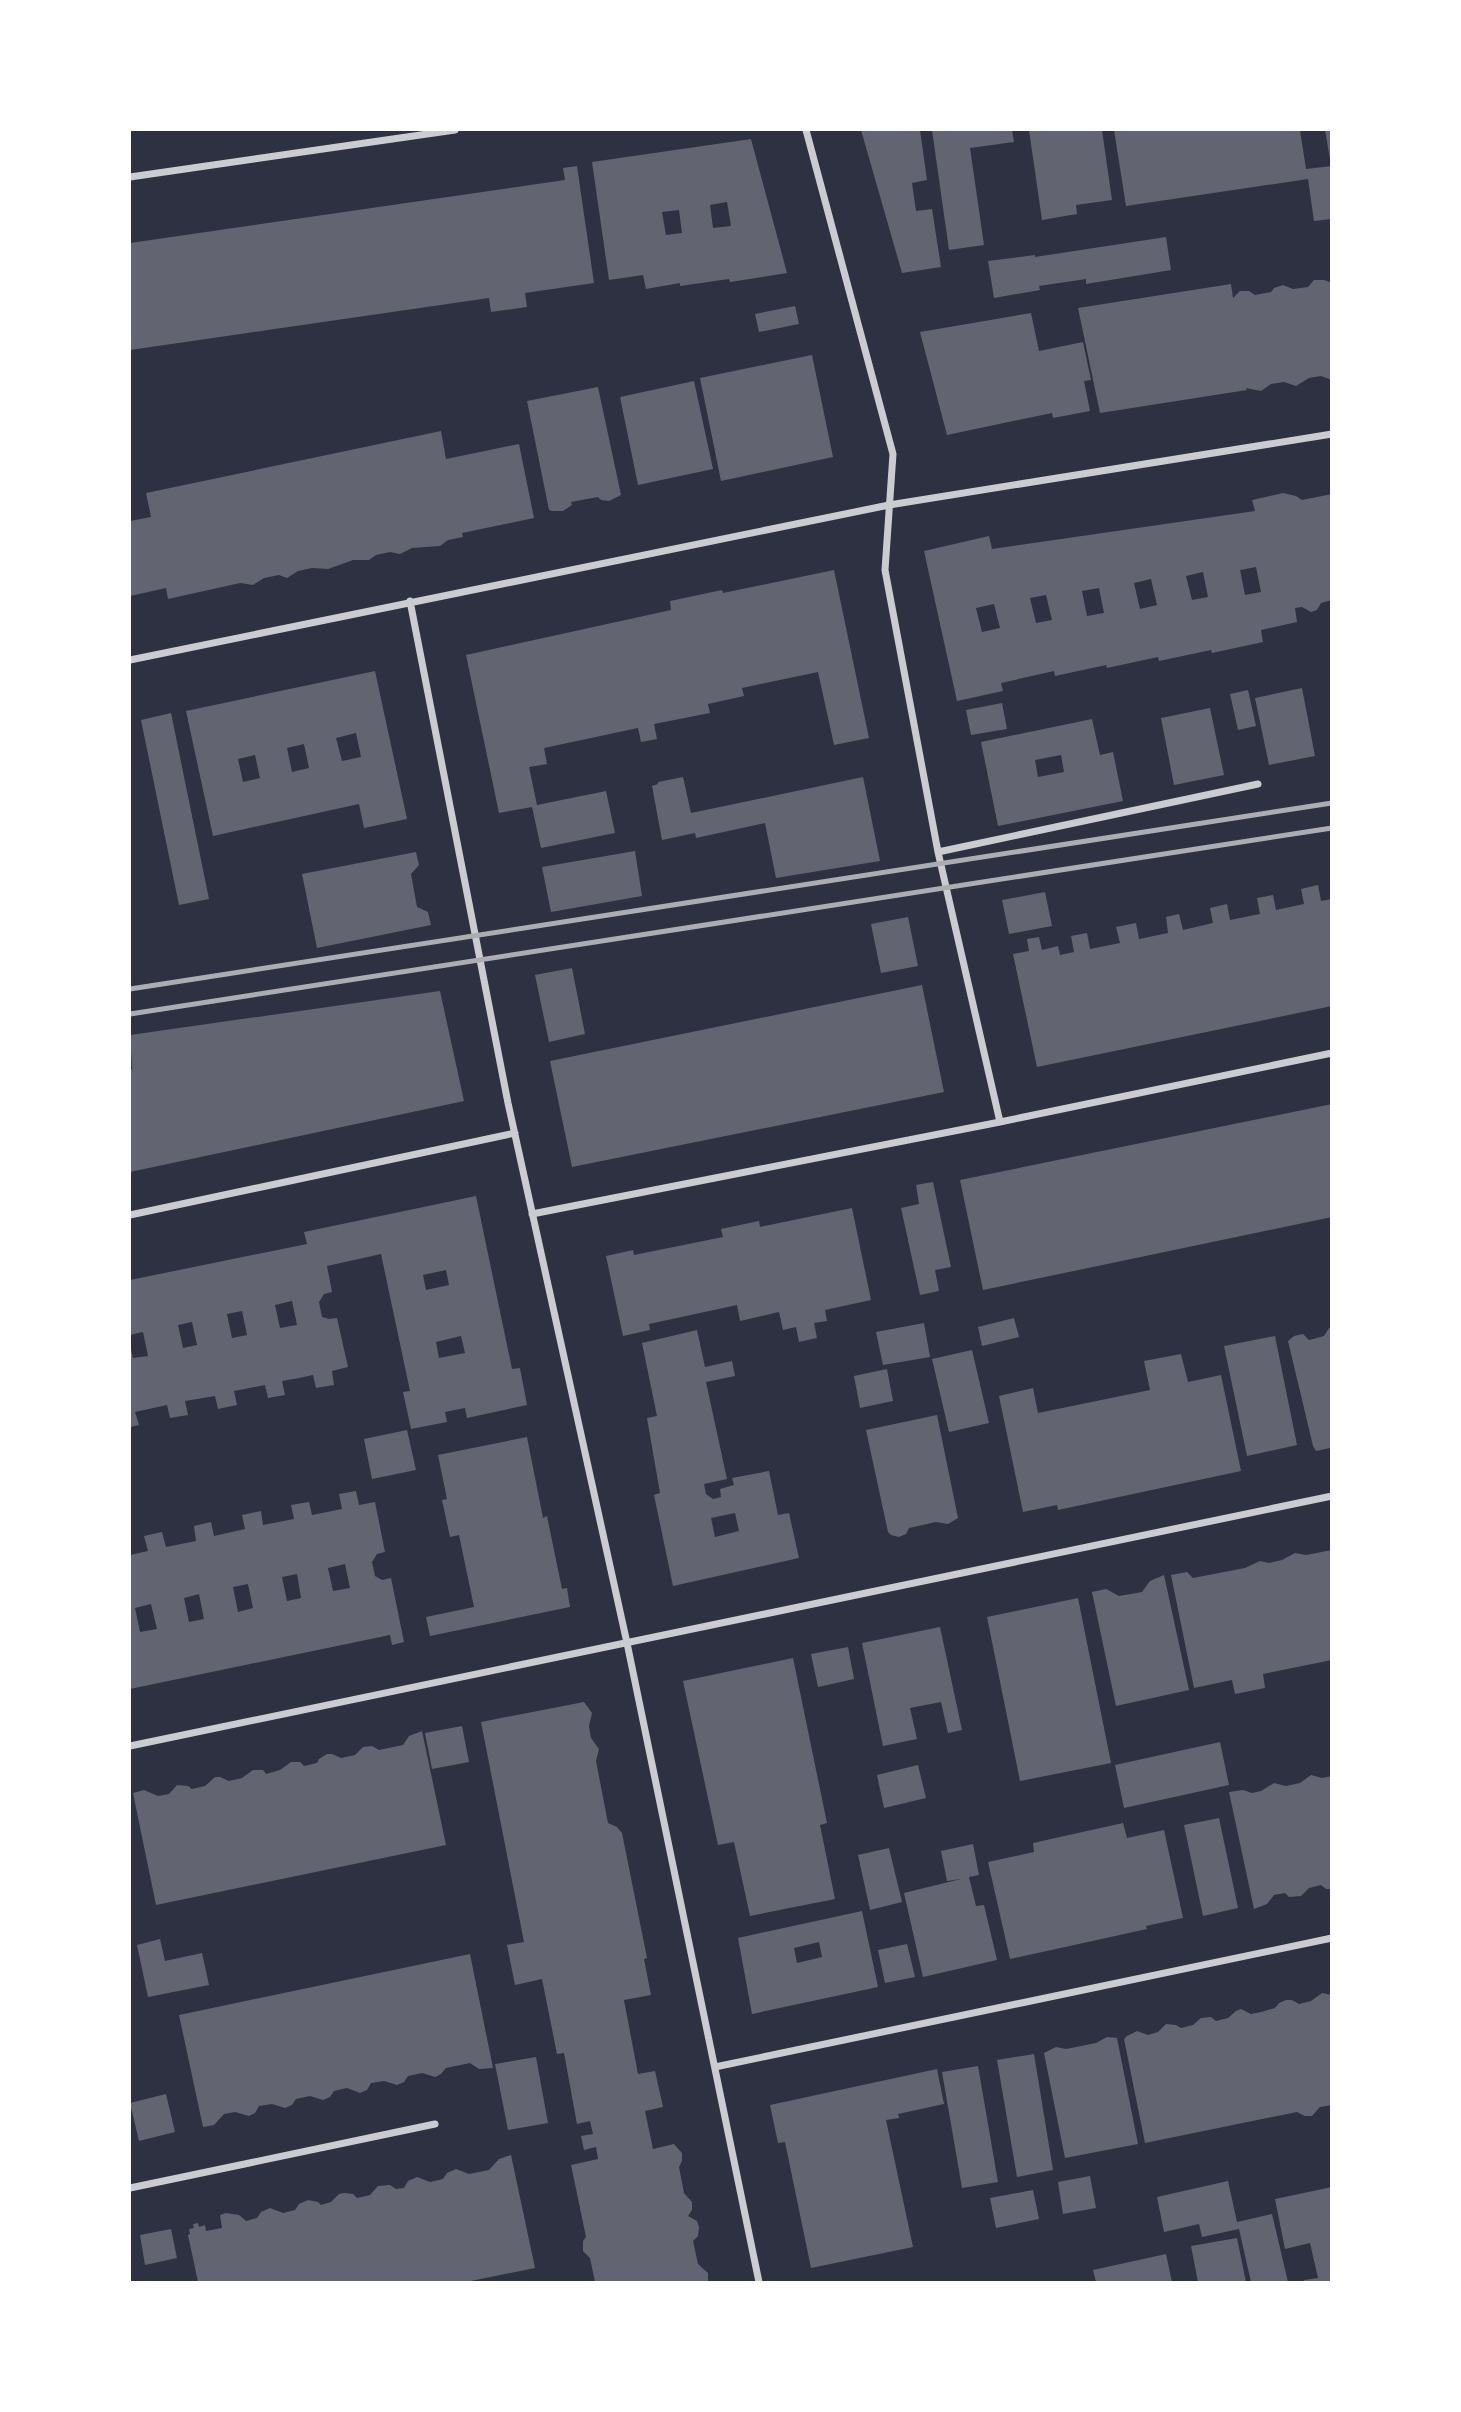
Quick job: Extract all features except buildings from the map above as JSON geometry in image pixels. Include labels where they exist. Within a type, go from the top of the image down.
[{"type":"street","points":[[130,177],[455,130]]},
{"type":"street","points":[[806,130],[893,454],[885,570],[938,852],[1000,1122]]},
{"type":"street","points":[[130,660],[889,505],[1332,434]]},
{"type":"street","points":[[410,601],[514,1133],[627,1643],[759,2283]]},
{"type":"street","points":[[938,852],[1258,784]]},
{"type":"street","points":[[532,1214],[1000,1122],[1332,1053]]},
{"type":"street","points":[[130,1215],[514,1133]]},
{"type":"street","points":[[130,1746],[1332,1496]]},
{"type":"street","points":[[715,2067],[1332,1938]]},
{"type":"street","points":[[130,2188],[435,2124]]},
{"type":"railway","points":[[130,989],[1332,803]]},
{"type":"railway","points":[[130,1014],[1332,828]]}]
